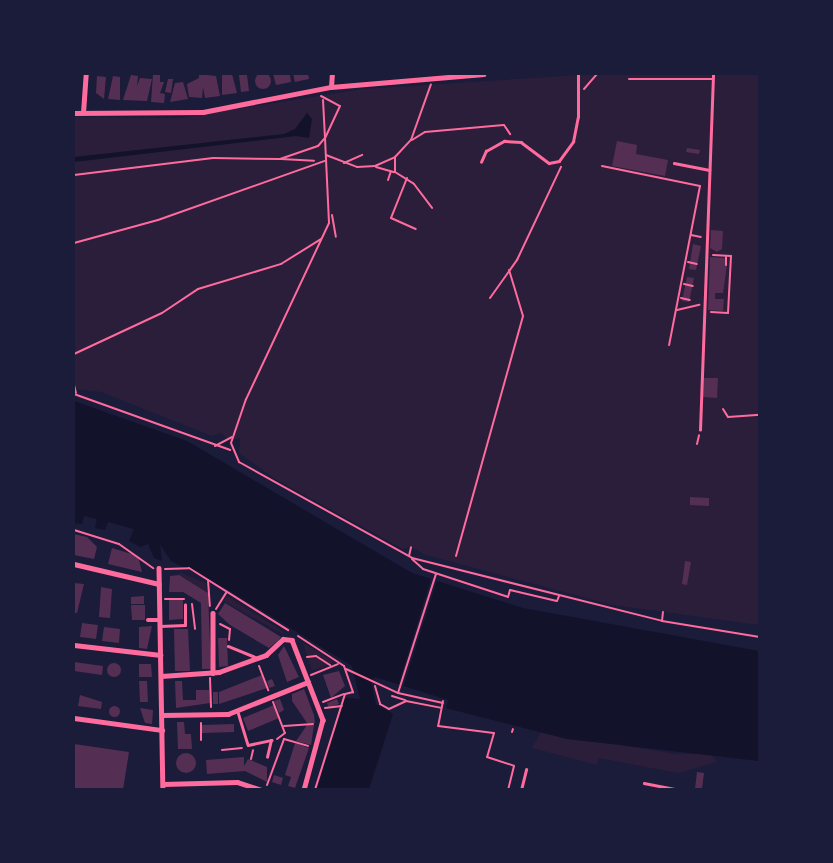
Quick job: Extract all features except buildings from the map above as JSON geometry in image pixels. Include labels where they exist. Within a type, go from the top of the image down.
[{"type":"street","points":[[83,113],[86,74]]},
{"type":"street","points":[[331,87],[332,74]]},
{"type":"street","points":[[74,113],[202,111],[331,87],[441,75],[483,74]]},
{"type":"street","points":[[74,564],[159,584]]},
{"type":"street","points":[[152,566],[159,584],[163,787],[237,782],[264,789]]},
{"type":"street","points":[[212,673],[213,612]]},
{"type":"street","points":[[148,620],[160,623]]},
{"type":"street","points":[[161,676],[212,673],[257,658],[288,639],[296,646],[311,677],[323,723],[304,789]]},
{"type":"street","points":[[74,645],[160,655]]},
{"type":"street","points":[[162,715],[201,715],[237,710],[311,677]]},
{"type":"street","points":[[74,718],[162,730]]},
{"type":"lane","points":[[481,162],[494,144],[510,141],[533,148],[539,159],[559,161],[573,142],[578,74]]},
{"type":"lane","points":[[700,430],[713,74]]},
{"type":"lane","points":[[629,79],[712,79]]},
{"type":"lane","points":[[674,163],[709,170]]},
{"type":"lane","points":[[160,623],[186,625],[185,605]]},
{"type":"lane","points":[[228,646],[257,658]]},
{"type":"lane","points":[[237,710],[251,746],[271,740],[267,757]]},
{"type":"lane","points":[[521,789],[526,770]]},
{"type":"lane","points":[[644,783],[678,789]]},
{"type":"path","points":[[578,95],[597,74]]},
{"type":"path","points":[[411,141],[434,76]]},
{"type":"path","points":[[321,89],[325,155],[331,213],[337,225],[336,237]]},
{"type":"path","points":[[280,159],[318,146],[325,138],[340,106],[323,98]]},
{"type":"path","points":[[375,166],[395,157],[425,132],[504,125],[510,141]]},
{"type":"path","points":[[325,155],[344,163],[375,166],[393,172],[406,179],[432,208]]},
{"type":"path","points":[[344,163],[362,155]]},
{"type":"path","points":[[388,180],[393,172],[395,157]]},
{"type":"path","points":[[74,175],[213,158],[326,161]]},
{"type":"path","points":[[74,243],[158,220],[315,161]]},
{"type":"path","points":[[490,298],[509,270],[561,166],[559,161]]},
{"type":"path","points":[[602,166],[700,186],[691,248],[669,345]]},
{"type":"path","points":[[406,179],[391,218],[416,229]]},
{"type":"path","points":[[331,213],[322,238],[264,357],[233,436],[232,451],[239,462],[261,476],[436,573],[508,597],[510,590],[557,601],[560,595]]},
{"type":"path","points":[[691,235],[706,237]]},
{"type":"path","points":[[74,354],[162,313],[198,289],[281,264],[322,238]]},
{"type":"path","points":[[703,312],[728,313],[731,256],[705,254]]},
{"type":"path","points":[[726,256],[726,265]]},
{"type":"path","points":[[686,262],[697,264]]},
{"type":"path","points":[[456,556],[523,316],[509,270]]},
{"type":"path","points":[[682,284],[693,286]]},
{"type":"path","points":[[679,297],[690,300]]},
{"type":"path","points":[[676,310],[703,304]]},
{"type":"path","points":[[74,384],[75,394],[117,405],[232,451]]},
{"type":"path","points":[[723,409],[728,416],[760,415]]},
{"type":"path","points":[[697,444],[700,430]]},
{"type":"path","points":[[215,446],[233,436]]},
{"type":"path","points":[[74,530],[119,544],[152,566],[189,568],[288,630]]},
{"type":"path","points":[[410,558],[411,547]]},
{"type":"path","points":[[410,558],[662,621],[760,637]]},
{"type":"path","points":[[145,580],[152,566]]},
{"type":"path","points":[[398,692],[436,573]]},
{"type":"path","points":[[208,580],[213,612]]},
{"type":"path","points":[[213,612],[226,592]]},
{"type":"path","points":[[662,621],[663,612]]},
{"type":"path","points":[[186,625],[199,624]]},
{"type":"path","points":[[300,643],[297,635],[341,663],[353,692],[320,704]]},
{"type":"path","points":[[303,650],[309,664]]},
{"type":"path","points":[[306,658],[316,656],[331,667]]},
{"type":"path","points":[[257,658],[283,726],[283,736],[271,740]]},
{"type":"path","points":[[311,677],[341,663]]},
{"type":"path","points":[[345,669],[409,696],[443,702],[438,726],[494,733],[487,757],[514,766],[508,789]]},
{"type":"path","points":[[212,673],[212,714]]},
{"type":"path","points":[[375,686],[384,708],[395,709],[406,701]]},
{"type":"path","points":[[318,691],[320,704],[329,710],[342,706]]},
{"type":"path","points":[[315,789],[345,694]]},
{"type":"path","points":[[392,696],[442,709]]},
{"type":"path","points":[[201,715],[201,740]]},
{"type":"path","points":[[283,726],[323,723]]},
{"type":"path","points":[[264,789],[284,739],[316,748]]},
{"type":"path","points":[[222,750],[251,746],[251,759]]},
{"type":"shaded area","points":[[594,74],[759,74],[759,625],[613,605],[426,555],[411,547],[403,549],[277,480],[239,453],[240,438],[229,441],[221,433],[212,436],[101,392],[74,389],[74,117],[181,118],[363,89]]},
{"type":"shaded area","points":[[307,113],[312,119],[309,138],[296,136],[74,162],[74,157],[284,134],[295,129]]},
{"type":"shaded area","points":[[74,401],[187,441],[412,573],[523,608],[759,651],[759,761],[567,739],[446,708],[448,700],[375,677],[371,681],[376,704],[393,714],[369,789],[317,789],[345,698],[360,699],[352,666],[225,588],[171,561],[160,544],[162,561],[154,558],[148,544],[140,547],[129,541],[134,529],[108,522],[105,530],[95,528],[97,519],[84,516],[82,524],[74,523]]},
{"type":"shaded area","points":[[179,572],[206,583],[207,592],[179,575]]},
{"type":"shaded area","points":[[227,596],[284,632],[283,634],[223,601]]},
{"type":"shaded area","points":[[303,643],[335,662],[312,671]]},
{"type":"shaded area","points":[[541,732],[676,754],[711,754],[717,762],[678,773],[599,758],[597,765],[532,748]]},
{"type":"pier","points":[[432,576],[438,577],[402,691],[397,689]]}]
